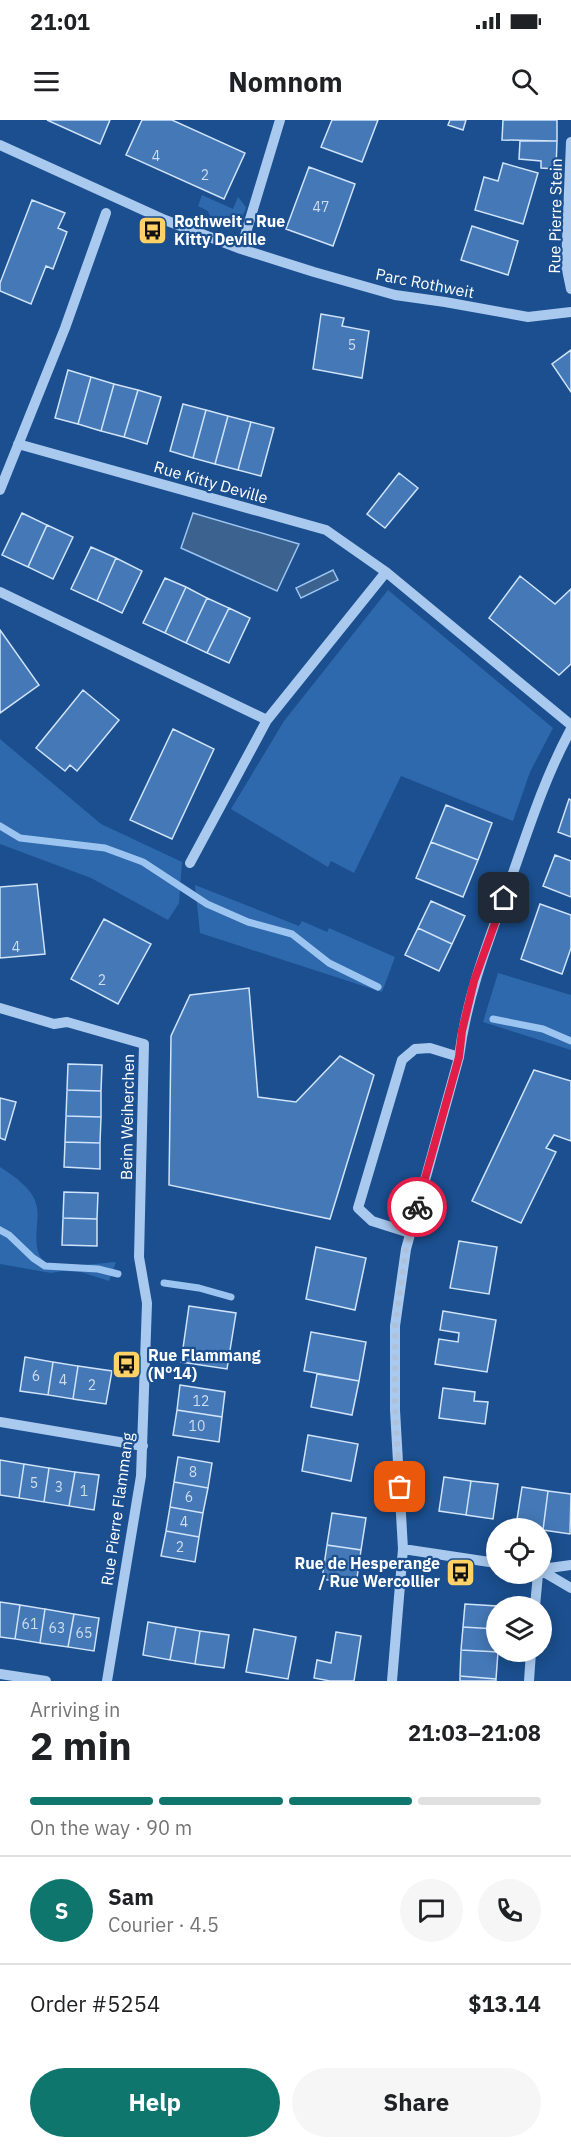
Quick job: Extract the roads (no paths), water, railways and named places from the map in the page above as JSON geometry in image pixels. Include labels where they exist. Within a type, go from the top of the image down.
[{"type":"street","points":[[241,249],[280,120]]},
{"type":"street","name":"Rue Pierre Stein","points":[[571,142],[566,265],[571,289]]},
{"type":"street","name":"Parc Rothweit","points":[[0,144],[165,220],[241,249],[395,295],[528,317],[571,312]]},
{"type":"street","points":[[0,490],[65,328],[106,213]]},
{"type":"street","name":"Rue Kitty Deville","points":[[18,444],[326,530],[386,572],[571,727]]},
{"type":"street","points":[[190,863],[267,720],[386,572]]},
{"type":"street","points":[[0,592],[267,720]]},
{"type":"street","points":[[392,1681],[403,1549],[395,1410],[395,1326],[406,1249],[459,1057],[462,1031],[474,981],[538,803],[556,756],[571,727]]},
{"type":"street","name":"Beim Weiherchen","points":[[0,1008],[54,1024],[67,1022],[144,1044],[139,1257],[147,1304]]},
{"type":"street","points":[[410,1233],[372,1221],[358,1208],[402,1060],[415,1049],[430,1048],[459,1057]]},
{"type":"street","name":"Rue Pierre Flammang","points":[[107,1681],[141,1476],[147,1304]]},
{"type":"street","points":[[0,1422],[143,1446]]},
{"type":"street","points":[[403,1549],[486,1561]]},
{"type":"street","points":[[552,1569],[571,1565]]},
{"type":"street","points":[[552,1578],[571,1588]]},
{"type":"street","points":[[529,1681],[530,1662]]},
{"type":"street","points":[[0,1674],[46,1681]]},
{"type":"waterway","points":[[0,826],[20,838],[105,848],[143,862],[207,904],[248,922],[292,934],[329,963],[378,987]]},
{"type":"waterway","points":[[493,1019],[543,1029],[571,1041]]},
{"type":"waterway","points":[[0,1230],[45,1266],[98,1269],[118,1274]]},
{"type":"waterway","points":[[164,1283],[199,1288],[231,1297]]},
{"type":"place","name":"Rothweit - Rue Kitty Deville","points":[[153,230]]},
{"type":"place","name":"Rue Flammang (N°14)","points":[[127,1364]]},
{"type":"place","name":"Rue de Hesperange / Rue Wercollier","points":[[461,1572]]}]
